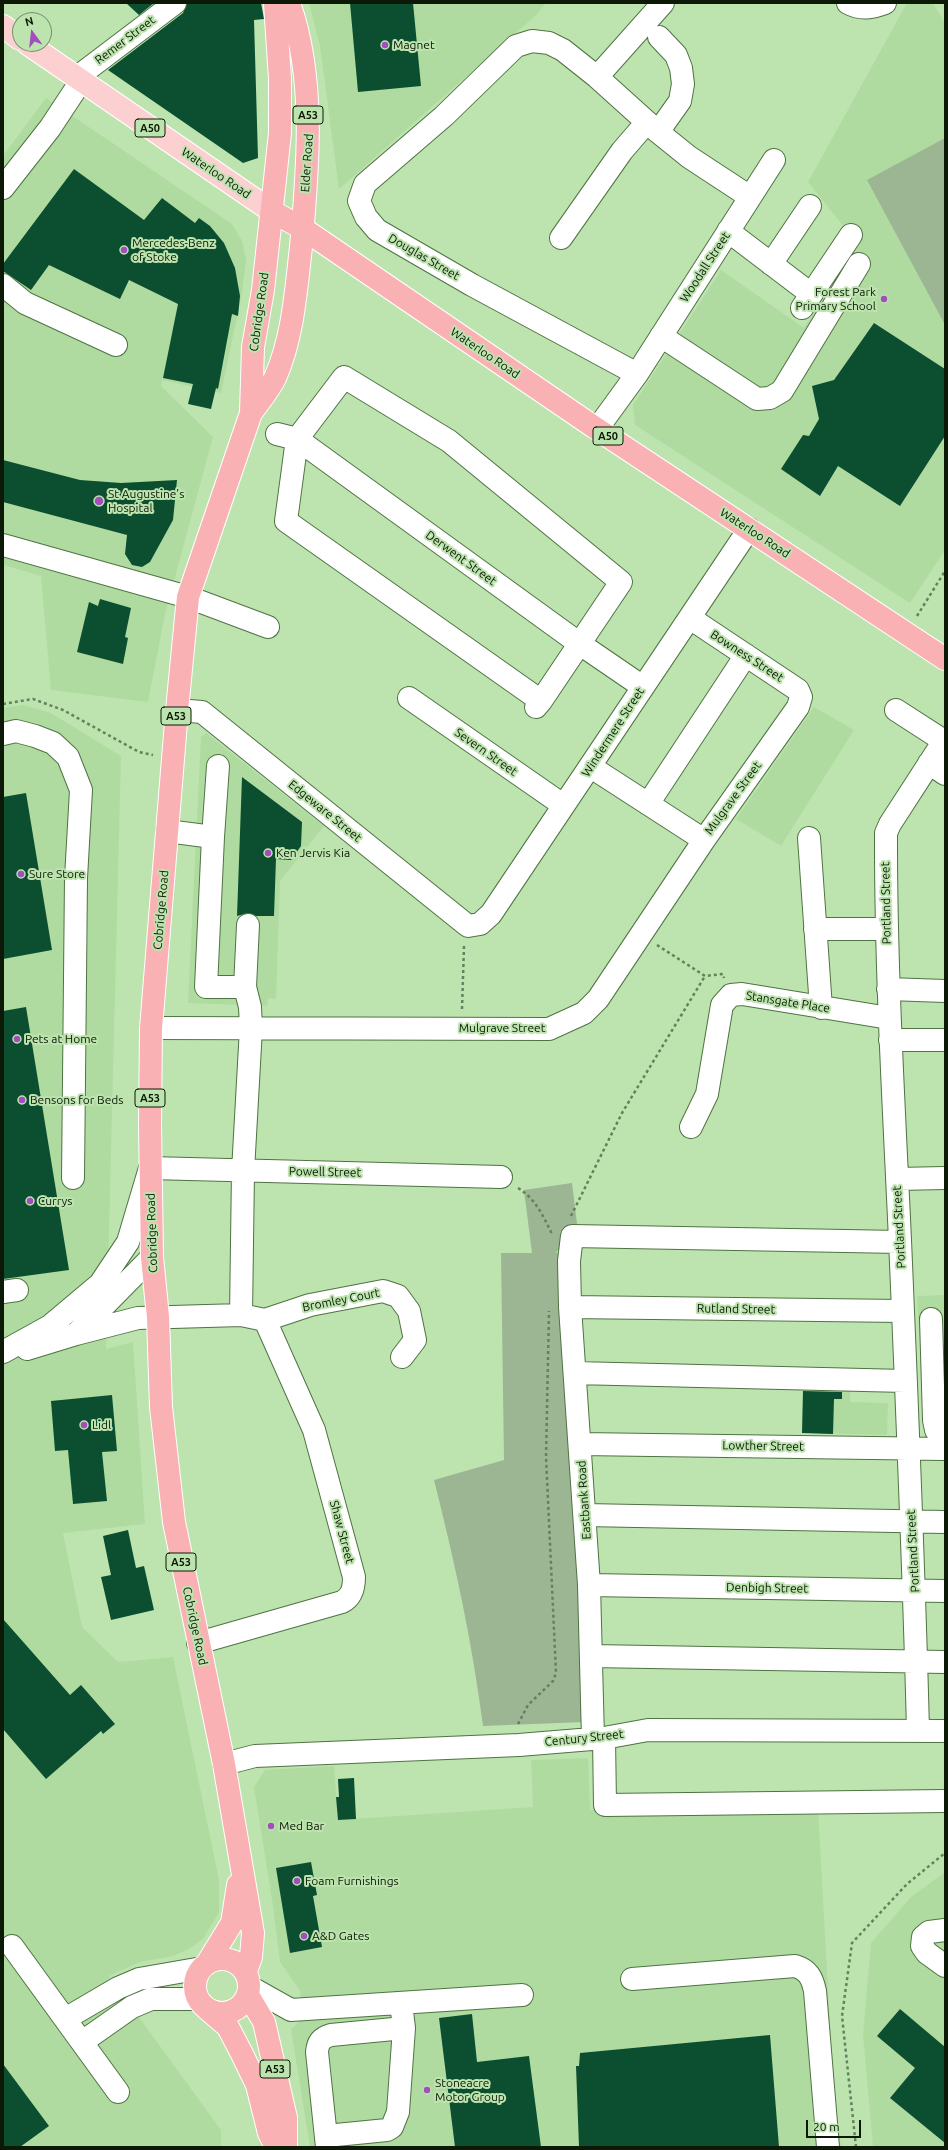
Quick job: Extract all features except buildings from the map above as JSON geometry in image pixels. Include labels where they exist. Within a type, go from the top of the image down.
[{"type":"highway","name":"A53","points":[[272,212],[280,132],[280,79],[275,3]]},
{"type":"highway","name":"Elder Road","points":[[290,3],[302,57],[309,128],[302,228]]},
{"type":"highway","name":"Waterloo Road","points":[[272,212],[302,228],[597,429],[945,659]]},
{"type":"highway","name":"Cobridge Road","points":[[251,413],[253,347],[263,290],[272,212]]},
{"type":"highway","name":"Cobridge Road","points":[[248,1985],[253,1933],[224,1764],[174,1522],[160,1407],[158,1317],[152,1257],[150,1168],[151,1028],[176,710],[188,597],[251,413],[275,378],[289,333],[297,288],[302,228]]},
{"type":"highway","name":"Cobridge Road","points":[[205,1965],[232,1924],[240,1863]]},
{"type":"highway","points":[[221,1958],[239,1964],[248,1985],[246,2001],[233,2012],[221,2014],[211,2011],[200,2002],[195,1983],[205,1965],[221,1958]]},
{"type":"highway","name":"A53","points":[[248,1985],[264,2022],[286,2118],[286,2147]]},
{"type":"highway","name":"A53","points":[[200,2002],[228,2027],[242,2054],[257,2085],[272,2142]]},
{"type":"main road","points":[[3,26],[12,33]]},
{"type":"main road","name":"Waterloo Road","points":[[39,52],[272,212]]},
{"type":"street","name":"Remer Street","points":[[3,188],[50,128],[79,80],[175,3]]},
{"type":"street","points":[[663,3],[597,77],[652,127],[690,157],[750,197]]},
{"type":"street","points":[[848,3],[856,7],[871,8],[885,3]]},
{"type":"street","points":[[561,238],[622,151],[652,127],[680,101],[683,84],[681,68],[676,54],[660,37]]},
{"type":"street","points":[[3,38],[50,60]]},
{"type":"street","name":"Douglas Street","points":[[597,77],[563,50],[549,43],[532,41],[516,46],[444,116],[365,184],[359,201],[366,217],[377,230],[472,285],[637,374]]},
{"type":"street","name":"Woodall Street","points":[[637,374],[774,160]]},
{"type":"street","points":[[771,264],[810,206]]},
{"type":"street","points":[[728,232],[771,264],[807,301],[852,235]]},
{"type":"street","points":[[661,336],[757,399],[770,398],[782,391],[859,264]]},
{"type":"street","points":[[3,285],[25,303],[116,345]]},
{"type":"street","points":[[597,429],[637,374]]},
{"type":"street","points":[[344,377],[449,441],[621,582],[538,704],[286,521],[287,436],[344,377]]},
{"type":"street","name":"Derwent Street","points":[[287,436],[643,687]]},
{"type":"street","name":"Windermere Street","points":[[468,926],[480,924],[491,914],[591,767],[643,687],[691,605],[749,529]]},
{"type":"street","points":[[3,545],[188,597],[268,627]]},
{"type":"street","name":"Bowness Street","points":[[691,605],[746,655],[798,690],[801,697]]},
{"type":"street","points":[[648,804],[746,655]]},
{"type":"street","name":"Mulgrave Street","points":[[151,1028],[549,1029],[568,1022],[584,1013],[598,999],[704,840],[798,707],[801,697]]},
{"type":"street","name":"Severn Street","points":[[409,698],[564,805]]},
{"type":"street","name":"Edgeware Street","points":[[176,710],[202,712],[468,926]]},
{"type":"street","points":[[896,710],[944,740]]},
{"type":"street","points":[[3,734],[16,731],[53,743],[68,757],[81,790],[76,878],[73,1178]]},
{"type":"street","name":"Portland Street","points":[[918,1731],[916,1590],[911,1521],[900,1242],[889,1018],[886,929],[886,833],[937,768],[944,740]]},
{"type":"street","points":[[218,766],[206,987],[245,988]]},
{"type":"street","points":[[591,767],[704,840]]},
{"type":"street","points":[[167,831],[213,837]]},
{"type":"street","points":[[809,838],[822,1008]]},
{"type":"street","points":[[241,1315],[242,1171],[250,1028],[250,1008],[245,988],[248,925]]},
{"type":"street","points":[[815,929],[886,929]]},
{"type":"street","points":[[888,989],[945,991]]},
{"type":"street","name":"Stansgate Place","points":[[691,1127],[707,1094],[722,1005],[732,995],[742,994],[889,1018]]},
{"type":"street","points":[[890,1040],[945,1040]]},
{"type":"street","points":[[3,1352],[50,1326],[100,1284],[128,1242],[150,1168]]},
{"type":"street","name":"Powell Street","points":[[150,1168],[501,1177]]},
{"type":"street","points":[[897,1179],[945,1178]]},
{"type":"street","name":"Eastbank Road","points":[[900,1242],[572,1236],[569,1261],[570,1307],[589,1585],[594,1739],[605,1805],[945,1800]]},
{"type":"street","points":[[76,1334],[152,1257]]},
{"type":"street","name":"Bromley Court","points":[[265,1320],[310,1305],[383,1291],[398,1296],[409,1311],[415,1340],[402,1357]]},
{"type":"street","name":"Rutland Street","points":[[570,1307],[938,1318]]},
{"type":"street","points":[[3,1356],[76,1334],[138,1318],[241,1315],[265,1320]]},
{"type":"street","points":[[938,1318],[934,1420],[936,1430],[945,1432]]},
{"type":"street","name":"Shaw Street","points":[[198,1643],[342,1602],[349,1599],[354,1588],[354,1578],[314,1430],[265,1320]]},
{"type":"street","points":[[575,1373],[905,1381]]},
{"type":"street","name":"Lowther Street","points":[[580,1444],[945,1449]]},
{"type":"street","points":[[585,1515],[945,1522]]},
{"type":"street","name":"Denbigh Street","points":[[589,1585],[945,1591]]},
{"type":"street","points":[[591,1656],[945,1662]]},
{"type":"street","name":"Century Street","points":[[224,1764],[255,1756],[519,1745],[594,1739],[648,1730],[945,1731]]},
{"type":"street","points":[[945,1930],[929,1932],[923,1937],[922,1946],[927,1953],[945,1966]]},
{"type":"street","points":[[12,1946],[118,2092]]},
{"type":"street","points":[[65,2019],[118,1988],[139,1979],[205,1965]]},
{"type":"street","points":[[632,1979],[788,1966],[806,1969],[812,1979],[815,1991],[828,2147]]},
{"type":"street","points":[[248,1985],[291,2010],[522,1995]]},
{"type":"street","points":[[82,2042],[132,2007],[151,1999],[200,2002]]},
{"type":"street","points":[[401,2003],[404,2028],[398,2112],[392,2127],[387,2130],[327,2142],[317,2052],[318,2045],[321,2040],[331,2036],[404,2028]]},
{"type":"path","points":[[906,633],[945,571]]},
{"type":"path","points":[[3,704],[33,699],[63,710],[139,752],[173,758]]},
{"type":"path","points":[[462,1028],[463,950],[468,926]]},
{"type":"path","points":[[641,934],[705,976],[723,974],[732,995]]},
{"type":"path","points":[[501,1177],[528,1194],[540,1209],[555,1242]]},
{"type":"path","points":[[856,2147],[842,2016],[852,1943],[907,1884],[945,1854]]},
{"type":"shaded area","points":[[309,3],[546,3],[536,15],[339,189],[320,46]]},
{"type":"shaded area","name":"Forest Park Primary School","points":[[907,3],[933,3],[945,23],[945,550],[910,603],[635,425],[633,405],[721,270],[804,328],[857,243],[808,182]]},
{"type":"shaded area","points":[[46,98],[232,224],[242,241],[246,259],[242,293],[221,393],[162,380],[161,386],[213,437],[165,614],[148,702],[51,690],[41,576],[3,565],[3,156]]},
{"type":"shaded area","points":[[945,138],[945,322],[944,323],[867,180]]},
{"type":"shaded area","points":[[23,705],[51,713],[121,756],[106,1349],[133,1342],[145,1524],[63,1533],[82,1627],[118,1662],[173,1657],[219,1880],[219,1912],[203,1939],[189,1949],[173,1956],[140,1962],[109,1976],[221,2130],[221,2147],[3,2147],[3,708]]},
{"type":"shaded area","points":[[814,707],[854,730],[781,846],[736,819]]},
{"type":"shaded area","points":[[206,733],[324,826],[280,881],[276,999],[268,998],[267,1006],[188,1003],[201,737]]},
{"type":"shaded area","points":[[572,1183],[578,1232],[570,1233],[556,1253],[564,1253],[584,1722],[483,1726],[474,1663],[462,1602],[434,1480],[504,1460],[501,1253],[532,1253],[524,1190]]},
{"type":"shaded area","points":[[945,1295],[945,1442],[925,1441],[917,1296]]},
{"type":"shaded area","points":[[803,1381],[851,1383],[850,1402],[888,1403],[887,1435],[802,1433]]},
{"type":"shaded area","points":[[588,1758],[590,1810],[818,1810],[833,2077],[841,2147],[310,2147],[291,2029],[303,2018],[300,1991],[280,1962],[273,1906],[254,1787],[265,1770],[334,1766],[338,1820],[533,1807],[531,1760]]},
{"type":"shaded area","points":[[945,1872],[945,2147],[873,2147],[863,2035],[871,1943],[911,1897]]},
{"type":"place","name":"Magnet","points":[[385,45]]},
{"type":"place","name":"Mercedes-Benz of Stoke","points":[[124,250]]},
{"type":"place","name":"Forest Park Primary School","points":[[884,299]]},
{"type":"place","name":"St Augustine's Hospital","points":[[99,501]]},
{"type":"place","name":"Ken Jervis Kia","points":[[268,853]]},
{"type":"place","name":"Sure Store","points":[[21,874]]},
{"type":"place","name":"Pets at Home","points":[[17,1039]]},
{"type":"place","name":"Bensons for Beds","points":[[22,1100]]},
{"type":"place","name":"Currys","points":[[30,1201]]},
{"type":"place","name":"Lidl","points":[[84,1425]]},
{"type":"place","name":"Med Bar","points":[[271,1826]]},
{"type":"place","name":"Foam Furnishings","points":[[297,1881]]},
{"type":"place","name":"A&D Gates","points":[[304,1936]]},
{"type":"place","name":"Stoneacre Motor Group","points":[[427,2090]]}]
